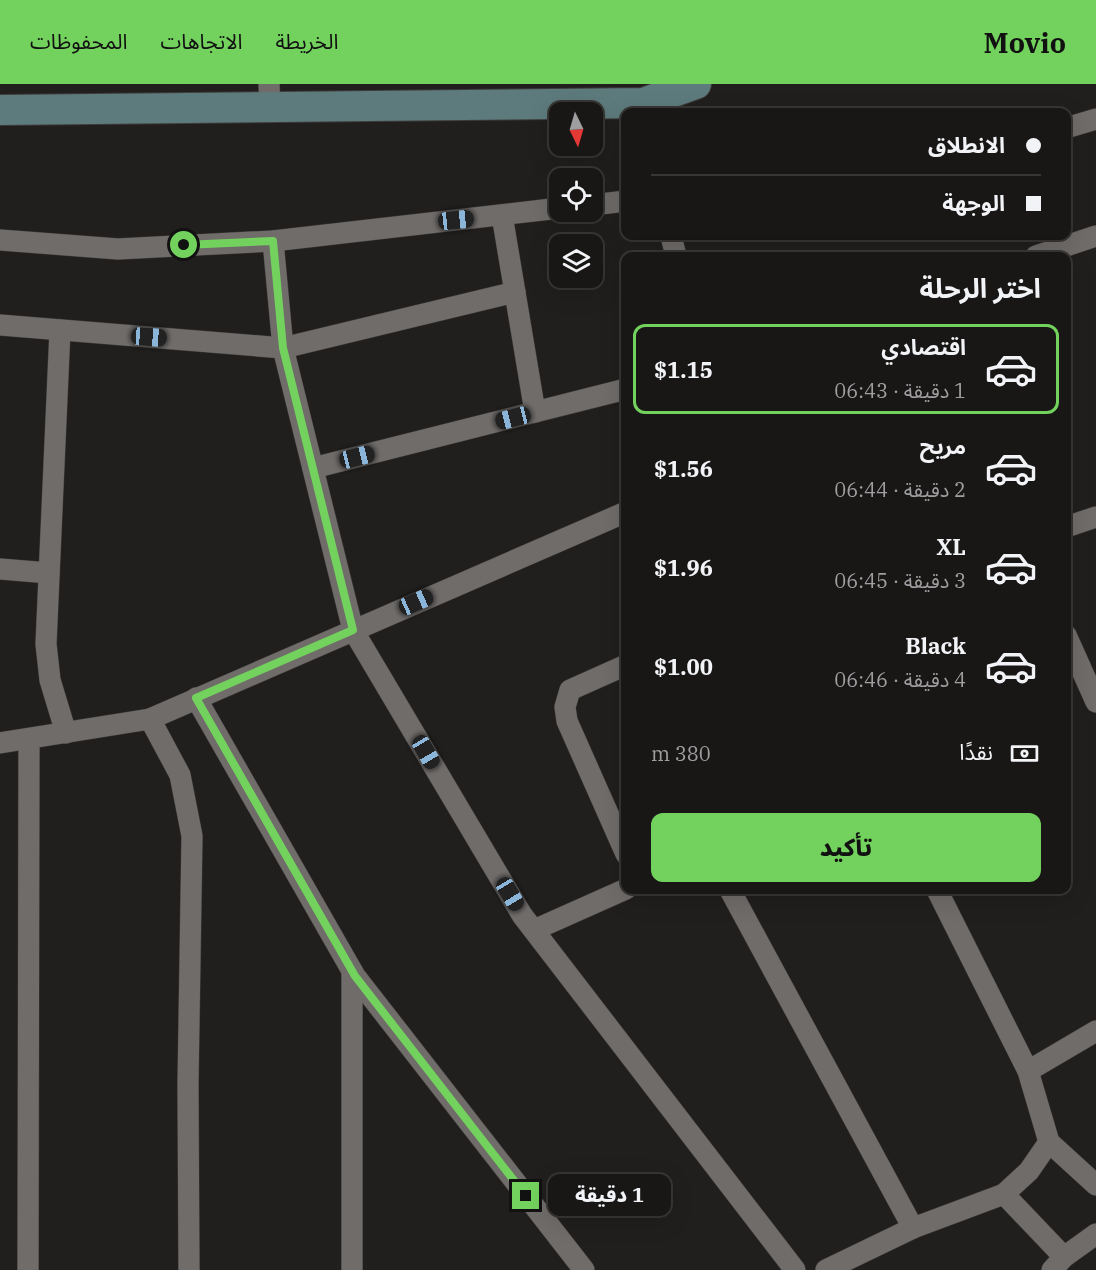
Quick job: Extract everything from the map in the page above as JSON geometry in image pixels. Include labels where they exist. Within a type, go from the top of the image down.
[{"type":"street","points":[[0,111],[269,96],[462,95],[644,108],[696,84]]},
{"type":"street","points":[[1071,126],[1096,119]]},
{"type":"street","points":[[603,204],[621,202]]},
{"type":"street","points":[[0,240],[118,249],[273,241],[549,209]]},
{"type":"street","points":[[502,215],[535,412]]},
{"type":"street","points":[[1048,252],[1096,236]]},
{"type":"street","points":[[273,241],[283,348],[353,630],[522,915],[795,1270]]},
{"type":"street","points":[[0,325],[283,348],[515,292]]},
{"type":"street","points":[[60,330],[47,653],[50,680],[66,733]]},
{"type":"street","points":[[313,468],[621,391]]},
{"type":"street","points":[[0,743],[150,719],[621,514]]},
{"type":"street","points":[[1071,525],[1096,517]]},
{"type":"street","points":[[0,569],[49,573]]},
{"type":"street","points":[[1071,646],[1096,702]]},
{"type":"street","points":[[621,667],[570,690],[565,707],[567,721],[621,843]]},
{"type":"street","points":[[196,698],[352,971],[584,1270]]},
{"type":"street","points":[[150,719],[180,775],[192,836],[188,1084],[189,1270]]},
{"type":"street","points":[[28,1270],[29,739]]},
{"type":"street","points":[[534,930],[621,891]]},
{"type":"street","points":[[732,894],[913,1228]]},
{"type":"street","points":[[939,894],[1029,1071],[1049,1142],[1096,1185]]},
{"type":"street","points":[[352,971],[352,1270]]},
{"type":"street","points":[[1029,1071],[1096,1031]]},
{"type":"street","points":[[826,1270],[913,1228],[1004,1194],[1029,1171],[1049,1142]]},
{"type":"street","points":[[1004,1194],[1058,1264],[1096,1234]]},
{"type":"route","points":[[184,245],[273,241],[283,348],[353,630],[196,698],[355,976],[526,1196]]}]
